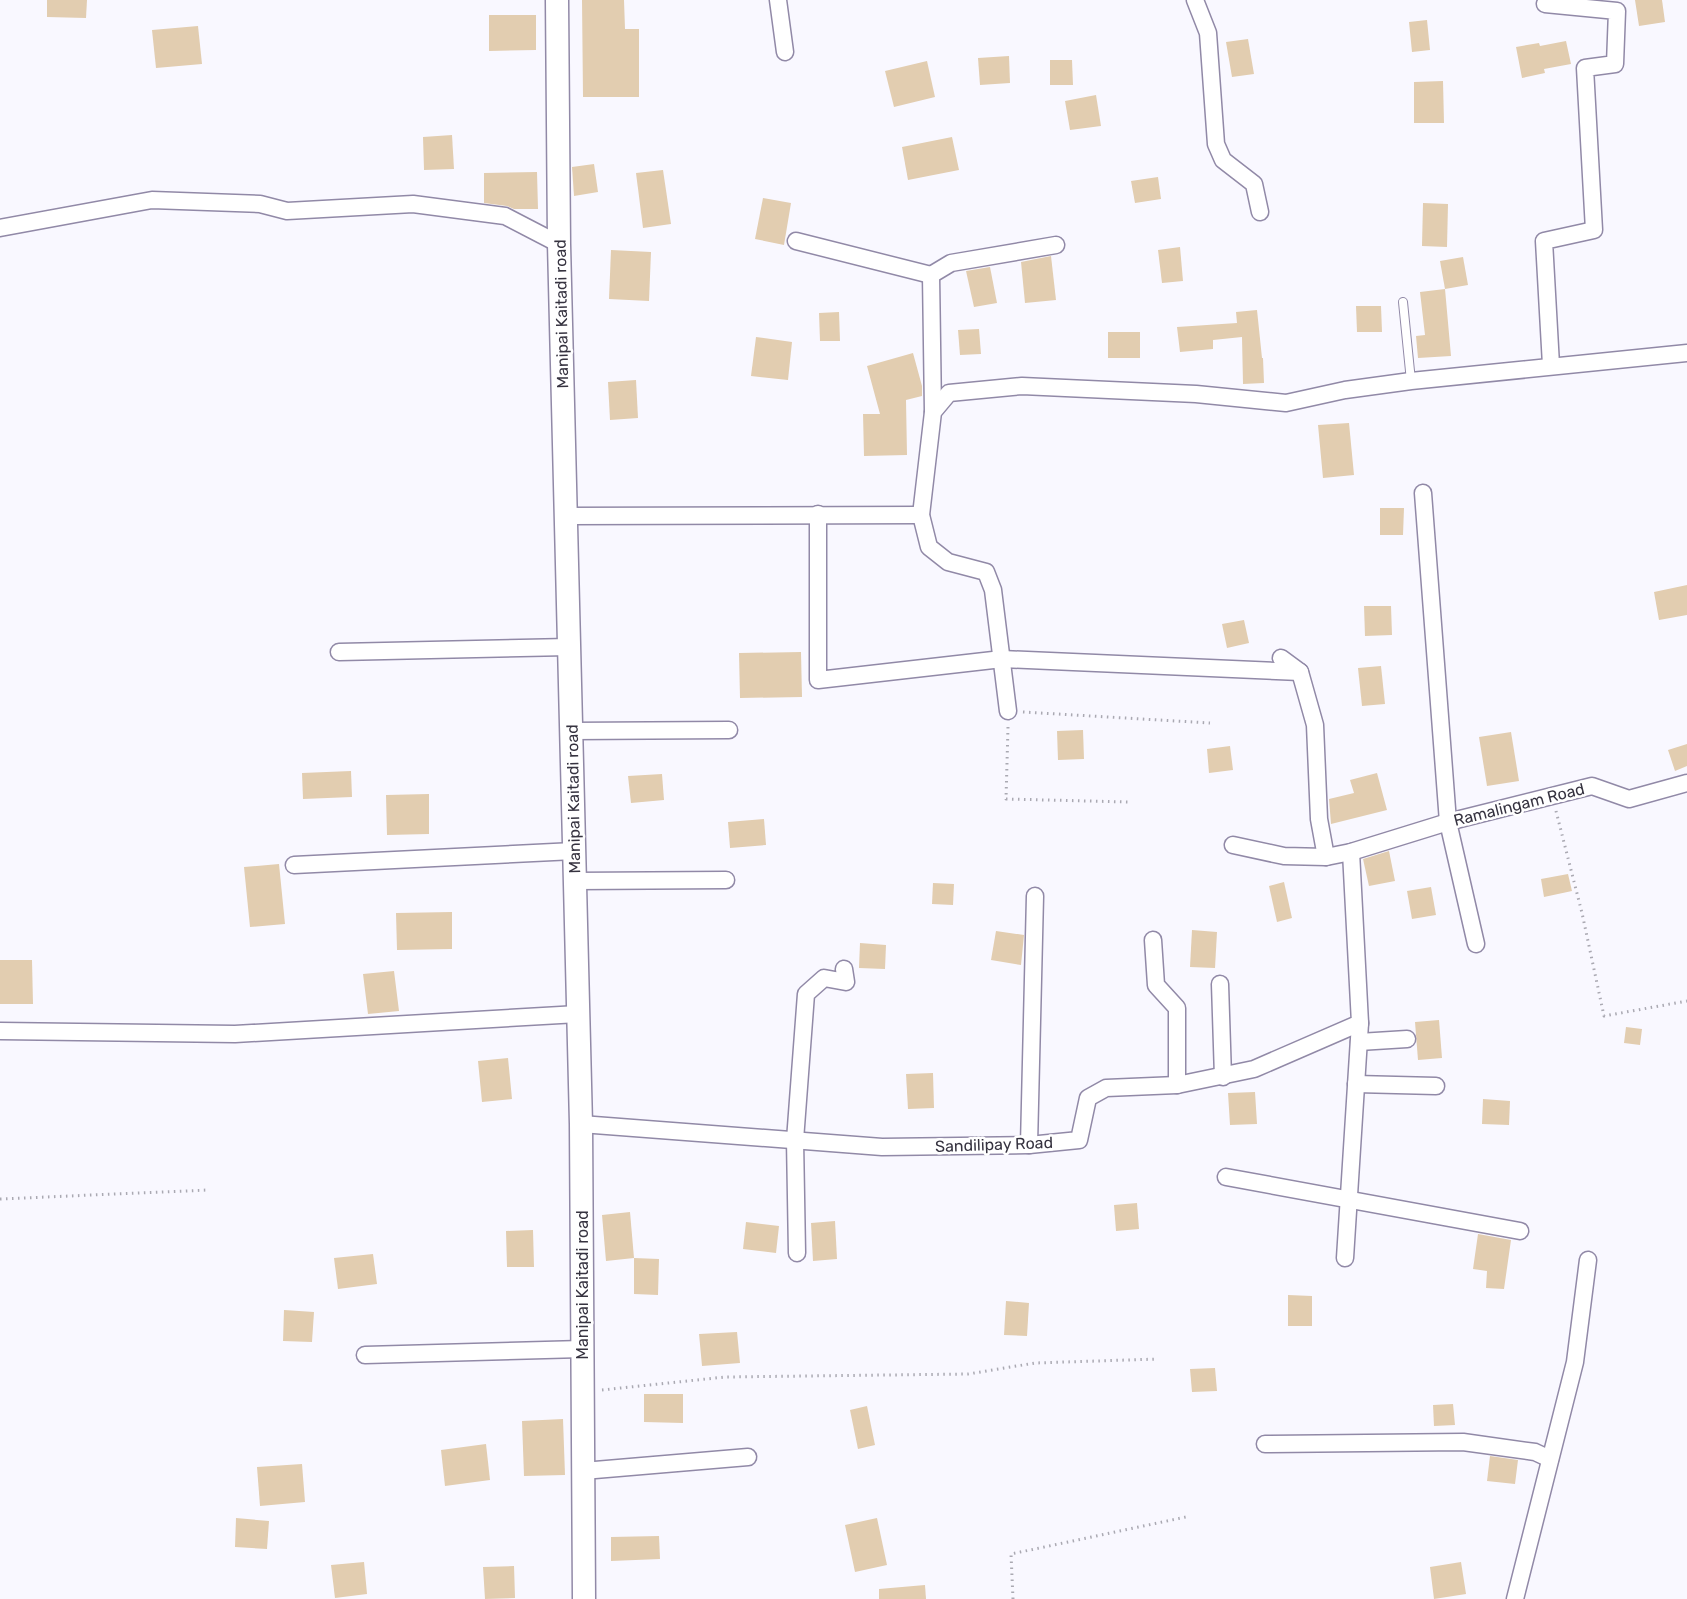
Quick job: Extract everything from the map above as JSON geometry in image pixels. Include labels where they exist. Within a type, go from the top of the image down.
[{"type":"main road","name":"Manipai Kaitadi road","points":[[557,0],[559,244],[580,1124],[584,1599]]},
{"type":"street","points":[[778,0],[785,52]]},
{"type":"street","points":[[1195,0],[1208,33],[1216,144],[1223,160],[1254,184],[1260,212]]},
{"type":"street","points":[[1545,4],[1617,11],[1615,64],[1585,68],[1594,230],[1544,241],[1551,365]]},
{"type":"street","points":[[0,228],[152,200],[260,204],[287,211],[413,204],[505,216],[559,244]]},
{"type":"street","points":[[796,241],[931,275],[951,263],[1056,245]]},
{"type":"street","points":[[931,275],[933,412],[921,515],[930,547],[948,562],[986,572],[993,590],[1008,711]]},
{"type":"street","points":[[933,412],[949,393],[1022,386],[1196,394],[1286,403],[1345,390],[1411,381],[1687,353]]},
{"type":"street","points":[[1423,493],[1448,822],[1476,944]]},
{"type":"street","points":[[818,514],[818,680],[1002,659],[1300,672]]},
{"type":"street","points":[[566,516],[921,515]]},
{"type":"street","points":[[339,652],[569,647]]},
{"type":"street","points":[[1281,658],[1300,672],[1315,725],[1319,819],[1326,857]]},
{"type":"street","points":[[571,731],[729,730]]},
{"type":"street","name":"Ramalingam Road","points":[[1233,845],[1284,856],[1326,857],[1351,852],[1448,822],[1592,786],[1629,799],[1687,783]]},
{"type":"street","points":[[294,865],[574,850]]},
{"type":"street","points":[[1345,1258],[1360,1023],[1351,852]]},
{"type":"street","points":[[574,881],[726,880]]},
{"type":"street","points":[[1029,1145],[1035,896]]},
{"type":"street","points":[[1154,940],[1156,985],[1176,1008],[1177,1085]]},
{"type":"street","points":[[797,1253],[795,1140],[806,994],[825,978],[846,982],[844,969]]},
{"type":"street","points":[[1220,984],[1223,1077]]},
{"type":"street","points":[[0,1030],[235,1034],[578,1014]]},
{"type":"street","name":"Sandilipay Road","points":[[580,1124],[882,1147],[1029,1145],[1079,1140],[1088,1098],[1106,1088],[1177,1085],[1223,1077],[1254,1069],[1360,1023]]},
{"type":"street","points":[[1359,1042],[1407,1039]]},
{"type":"street","points":[[1356,1084],[1436,1086]]},
{"type":"street","points":[[1226,1176],[1520,1231]]},
{"type":"street","points":[[1515,1599],[1575,1362],[1588,1260]]},
{"type":"street","points":[[365,1355],[582,1349]]},
{"type":"street","points":[[1265,1444],[1462,1442],[1535,1452],[1550,1459]]},
{"type":"street","points":[[583,1472],[748,1457]]},
{"type":"lane","points":[[1403,302],[1411,381]]},
{"type":"path","points":[[1129,802],[1006,799],[1008,711],[1210,723]]},
{"type":"path","points":[[1552,795],[1582,913],[1604,1016],[1687,1001]]},
{"type":"path","points":[[0,1199],[208,1190]]},
{"type":"path","points":[[583,1392],[725,1377],[968,1374],[1035,1363],[1158,1359]]},
{"type":"path","points":[[1013,1599],[1011,1554],[1186,1517]]},
{"type":"building","points":[[47,0],[87,0],[86,18],[47,17]]},
{"type":"building","points":[[582,0],[624,0],[625,29],[639,29],[639,97],[583,97]]},
{"type":"building","points":[[1635,0],[1662,0],[1665,22],[1639,26]]},
{"type":"building","points":[[489,15],[536,15],[536,50],[489,51]]},
{"type":"building","points":[[1427,20],[1430,50],[1412,52],[1409,22]]},
{"type":"building","points":[[198,26],[202,64],[156,68],[152,30]]},
{"type":"building","points":[[1248,39],[1254,74],[1232,77],[1226,42]]},
{"type":"building","points":[[1566,41],[1571,64],[1544,69],[1545,73],[1522,78],[1516,47],[1539,43],[1540,46]]},
{"type":"building","points":[[1009,56],[1010,83],[980,85],[978,58]]},
{"type":"building","points":[[1050,60],[1072,60],[1073,85],[1050,85]]},
{"type":"building","points":[[927,61],[935,97],[894,107],[885,71]]},
{"type":"building","points":[[1443,81],[1444,123],[1414,123],[1414,82]]},
{"type":"building","points":[[1096,95],[1101,126],[1070,130],[1065,101]]},
{"type":"building","points":[[452,135],[454,169],[424,170],[423,137]]},
{"type":"building","points":[[952,137],[959,170],[908,180],[902,147]]},
{"type":"building","points":[[594,164],[598,192],[574,196],[572,167]]},
{"type":"building","points":[[663,170],[671,224],[643,228],[636,173]]},
{"type":"building","points":[[537,172],[538,209],[514,209],[484,203],[484,173]]},
{"type":"building","points":[[1158,177],[1161,199],[1135,203],[1131,181]]},
{"type":"building","points":[[763,198],[791,203],[784,245],[755,239]]},
{"type":"building","points":[[1423,203],[1448,204],[1447,247],[1422,246]]},
{"type":"building","points":[[1180,247],[1183,281],[1162,283],[1158,250]]},
{"type":"building","points":[[611,250],[651,252],[649,301],[609,299]]},
{"type":"building","points":[[1051,256],[1056,300],[1025,303],[1021,262]]},
{"type":"building","points":[[1463,257],[1468,285],[1445,289],[1440,261]]},
{"type":"building","points":[[990,267],[997,303],[974,307],[966,271]]},
{"type":"building","points":[[1445,289],[1451,356],[1418,358],[1416,336],[1425,335],[1420,292]]},
{"type":"building","points":[[1356,306],[1381,306],[1382,332],[1357,332]]},
{"type":"building","points":[[1257,310],[1264,383],[1243,384],[1242,337],[1213,340],[1213,349],[1180,352],[1177,327],[1237,323],[1236,312]]},
{"type":"building","points":[[839,312],[840,341],[820,341],[819,313]]},
{"type":"building","points":[[979,329],[981,354],[960,355],[958,330]]},
{"type":"building","points":[[1108,332],[1140,332],[1140,358],[1108,358]]},
{"type":"building","points":[[756,337],[792,342],[788,380],[751,376]]},
{"type":"building","points":[[913,353],[922,386],[922,396],[906,400],[907,455],[864,456],[863,414],[880,414],[867,366]]},
{"type":"building","points":[[636,380],[638,418],[610,420],[608,382]]},
{"type":"building","points":[[1349,423],[1354,475],[1323,478],[1318,425]]},
{"type":"building","points":[[1380,508],[1404,508],[1403,535],[1380,535]]},
{"type":"building","points":[[1687,585],[1687,615],[1659,620],[1654,592]]},
{"type":"building","points":[[1364,606],[1391,606],[1392,635],[1365,636]]},
{"type":"building","points":[[1244,620],[1249,643],[1227,648],[1222,624]]},
{"type":"building","points":[[801,652],[802,697],[740,698],[739,653]]},
{"type":"building","points":[[1381,666],[1385,704],[1362,706],[1358,668]]},
{"type":"building","points":[[1083,730],[1084,759],[1058,760],[1057,731]]},
{"type":"building","points":[[1511,732],[1519,781],[1487,786],[1479,737]]},
{"type":"building","points":[[1687,744],[1687,766],[1675,771],[1668,750]]},
{"type":"building","points":[[1230,746],[1233,770],[1209,773],[1207,749]]},
{"type":"building","points":[[351,771],[352,797],[303,799],[302,773]]},
{"type":"building","points":[[1377,773],[1387,810],[1331,824],[1329,799],[1354,793],[1350,780]]},
{"type":"building","points":[[662,774],[664,800],[631,803],[628,776]]},
{"type":"building","points":[[429,794],[429,834],[387,835],[386,795]]},
{"type":"building","points":[[764,819],[766,845],[730,848],[728,822]]},
{"type":"building","points":[[1389,851],[1395,881],[1369,886],[1363,859]]},
{"type":"building","points":[[279,864],[285,924],[250,927],[244,867]]},
{"type":"building","points":[[1568,874],[1572,891],[1544,897],[1541,879]]},
{"type":"building","points":[[1284,882],[1292,918],[1277,922],[1269,886]]},
{"type":"building","points":[[933,883],[954,884],[953,905],[932,904]]},
{"type":"building","points":[[1431,887],[1436,915],[1412,919],[1407,891]]},
{"type":"building","points":[[452,912],[452,949],[397,950],[396,913]]},
{"type":"building","points":[[1192,930],[1217,932],[1215,968],[1190,967]]},
{"type":"building","points":[[996,931],[1024,935],[1021,965],[991,960]]},
{"type":"building","points":[[860,943],[886,945],[885,969],[859,968]]},
{"type":"building","points":[[0,960],[32,960],[33,1004],[0,1004]]},
{"type":"building","points":[[394,971],[399,1011],[368,1014],[363,974]]},
{"type":"building","points":[[1439,1020],[1442,1058],[1418,1060],[1415,1022]]},
{"type":"building","points":[[1626,1027],[1642,1029],[1640,1045],[1624,1043]]},
{"type":"building","points":[[508,1058],[512,1099],[482,1102],[478,1061]]},
{"type":"building","points":[[933,1073],[934,1108],[908,1109],[906,1074]]},
{"type":"building","points":[[1255,1092],[1257,1124],[1230,1125],[1228,1093]]},
{"type":"building","points":[[1483,1099],[1510,1101],[1509,1125],[1482,1124]]},
{"type":"building","points":[[1137,1203],[1139,1229],[1116,1231],[1114,1205]]},
{"type":"building","points":[[630,1212],[634,1258],[606,1261],[602,1215]]},
{"type":"building","points":[[835,1221],[837,1259],[813,1261],[811,1223]]},
{"type":"building","points":[[746,1222],[779,1226],[776,1253],[743,1249]]},
{"type":"building","points":[[533,1230],[534,1267],[507,1267],[506,1231]]},
{"type":"building","points":[[1478,1234],[1511,1240],[1504,1289],[1486,1288],[1487,1271],[1473,1269]]},
{"type":"building","points":[[373,1254],[377,1284],[338,1289],[334,1258]]},
{"type":"building","points":[[634,1258],[659,1259],[658,1295],[634,1294]]},
{"type":"building","points":[[1288,1295],[1312,1296],[1312,1326],[1288,1326]]},
{"type":"building","points":[[1006,1301],[1029,1303],[1027,1336],[1004,1335]]},
{"type":"building","points":[[284,1310],[314,1312],[312,1342],[283,1341]]},
{"type":"building","points":[[737,1332],[740,1363],[702,1366],[699,1334]]},
{"type":"building","points":[[1215,1368],[1217,1391],[1192,1392],[1190,1369]]},
{"type":"building","points":[[644,1394],[683,1394],[683,1423],[644,1422]]},
{"type":"building","points":[[1453,1404],[1455,1425],[1434,1426],[1433,1405]]},
{"type":"building","points":[[867,1406],[875,1445],[858,1449],[850,1410]]},
{"type":"building","points":[[563,1419],[565,1475],[524,1476],[522,1421]]},
{"type":"building","points":[[486,1444],[490,1480],[445,1486],[441,1450]]},
{"type":"building","points":[[1490,1456],[1518,1460],[1515,1484],[1487,1481]]},
{"type":"building","points":[[302,1464],[305,1502],[260,1506],[257,1467]]},
{"type":"building","points":[[236,1518],[269,1521],[267,1549],[235,1547]]},
{"type":"building","points":[[877,1518],[887,1565],[855,1572],[845,1525]]},
{"type":"building","points":[[659,1536],[660,1559],[611,1561],[611,1537]]},
{"type":"building","points":[[364,1562],[367,1594],[335,1598],[331,1565]]},
{"type":"building","points":[[1461,1562],[1466,1594],[1434,1599],[1430,1567]]},
{"type":"building","points":[[514,1566],[515,1598],[485,1599],[483,1567]]},
{"type":"building","points":[[925,1585],[926,1599],[879,1599],[879,1589]]}]
